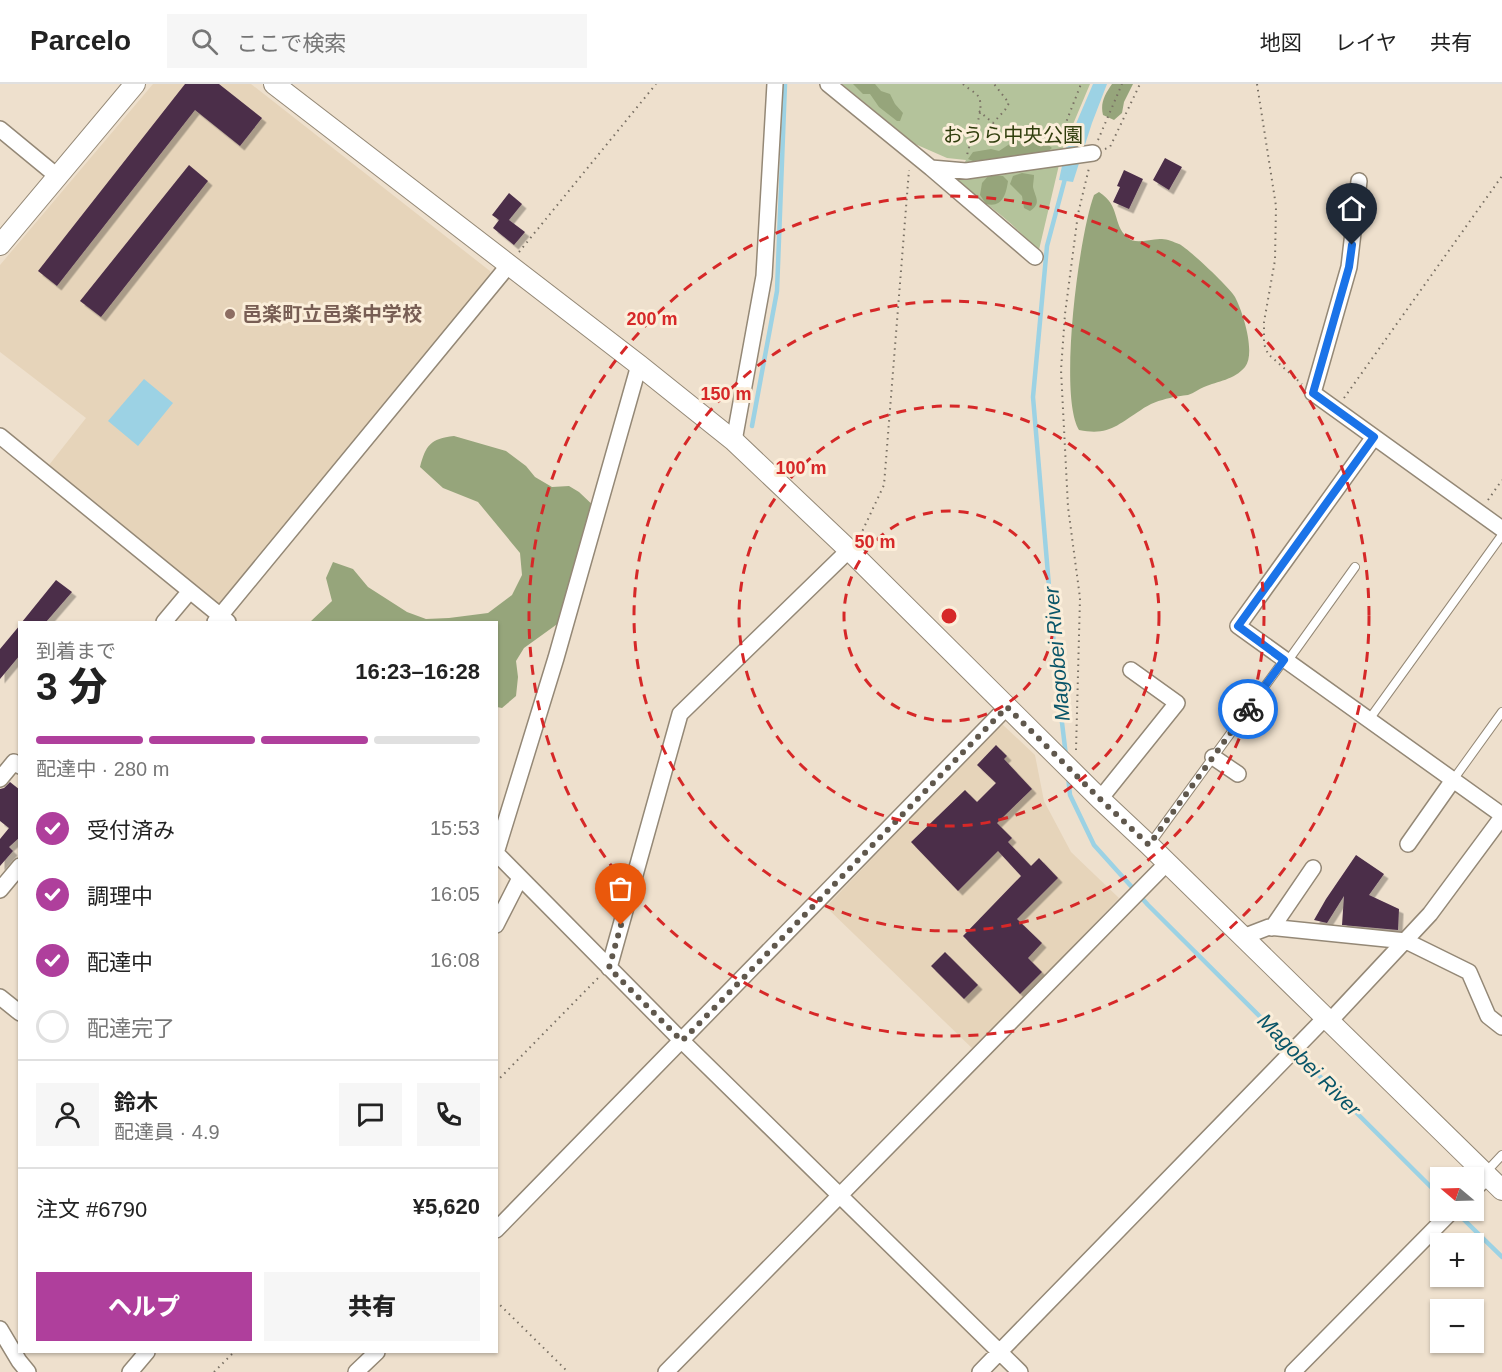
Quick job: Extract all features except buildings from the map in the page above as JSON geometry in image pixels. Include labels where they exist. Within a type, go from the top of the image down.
[{"type":"street","points":[[0,245],[135,84]]},
{"type":"street","points":[[274,84],[734,441],[849,550],[1100,799],[1502,1190]]},
{"type":"street","points":[[734,441],[764,276],[775,84]]},
{"type":"street","points":[[828,84],[911,151],[1035,257]]},
{"type":"street","points":[[0,129],[57,176]]},
{"type":"street","points":[[931,168],[966,171],[1093,153]]},
{"type":"street","points":[[1359,181],[1349,267],[1313,393],[1502,529]]},
{"type":"street","points":[[0,436],[190,591],[221,620],[508,266]]},
{"type":"street","points":[[498,846],[556,658],[639,365]]},
{"type":"street","points":[[980,1372],[1406,941],[1430,914],[1502,816],[1238,626],[1374,437]]},
{"type":"street","points":[[609,968],[680,714],[849,550]]},
{"type":"street","points":[[165,621],[190,591]]},
{"type":"street","points":[[1100,799],[1177,703],[1131,670]]},
{"type":"street","points":[[498,1228],[1007,707]]},
{"type":"street","points":[[1213,757],[1238,774]]},
{"type":"street","points":[[0,778],[14,762],[18,765]]},
{"type":"street","points":[[1408,844],[1453,780]]},
{"type":"street","points":[[498,855],[682,1041],[1020,1372]]},
{"type":"street","points":[[666,1372],[1167,863]]},
{"type":"street","points":[[1272,927],[1313,868]]},
{"type":"street","points":[[9,887],[18,870]]},
{"type":"street","points":[[498,921],[520,878]]},
{"type":"street","points":[[1243,937],[1272,927],[1406,941],[1470,972],[1488,1016],[1502,1027]]},
{"type":"street","points":[[0,997],[18,1010]]},
{"type":"street","points":[[1293,1372],[1442,1221]]},
{"type":"street","points":[[0,1329],[4,1347],[28,1372]]},
{"type":"street","points":[[130,1372],[146,1353]]},
{"type":"street","points":[[356,1372],[376,1353]]},
{"type":"lane","points":[[1368,721],[1502,535]]},
{"type":"lane","points":[[1149,845],[1354,567]]},
{"type":"lane","points":[[1453,780],[1502,712]]},
{"type":"lane","points":[[1486,1174],[1502,1155]]},
{"type":"path","points":[[508,266],[656,84]]},
{"type":"path","points":[[963,84],[978,96],[980,111],[968,146],[966,171]]},
{"type":"path","points":[[980,111],[993,123],[1005,111],[1009,103],[994,84]]},
{"type":"path","points":[[1054,160],[1082,84]]},
{"type":"path","points":[[1075,774],[1080,598],[1068,507],[1061,370],[1065,314],[1078,214],[1093,153],[1122,84]]},
{"type":"path","points":[[1093,153],[1110,147],[1140,84]]},
{"type":"path","points":[[1257,84],[1276,206],[1275,260],[1264,322],[1264,344],[1268,354],[1313,393]]},
{"type":"path","points":[[849,550],[862,534],[884,485],[911,151]]},
{"type":"path","points":[[1335,410],[1502,176]]},
{"type":"path","points":[[1479,513],[1502,480]]},
{"type":"path","points":[[498,1080],[609,968]]},
{"type":"path","points":[[498,1303],[568,1372]]},
{"type":"path","points":[[214,1372],[233,1353]]},
{"type":"shaded area","name":"邑楽町立邑楽中学校","points":[[153,84],[251,84],[490,271],[490,275],[226,605],[218,606],[49,465],[86,418],[0,352],[0,265]]},
{"type":"shaded area","points":[[1001,723],[1035,755],[1044,801],[1071,852],[1119,898],[974,1050],[826,907]]},
{"type":"green space","name":"おうら中央公園","points":[[842,84],[1090,84],[1063,148],[1038,254],[1011,223],[956,180],[966,160],[947,158],[915,144]]},
{"type":"green space","points":[[853,84],[875,84],[881,91],[890,94],[903,113],[900,121],[879,107],[870,94],[863,94]]},
{"type":"green space","points":[[1112,84],[1133,84],[1124,102],[1122,113],[1114,120],[1103,115],[1102,111],[1104,99]]},
{"type":"green space","points":[[1017,139],[1025,142],[1042,140],[1052,148],[1040,153],[973,161],[968,159],[973,152],[991,149],[999,151]]},
{"type":"green space","points":[[1022,173],[1034,175],[1033,187],[1037,203],[1030,211],[1024,208],[1022,196],[1010,184],[1013,176]]},
{"type":"green space","points":[[989,175],[1003,176],[1008,181],[1002,199],[991,205],[986,204],[980,195],[982,183]]},
{"type":"green space","points":[[1099,192],[1111,203],[1122,232],[1131,240],[1164,239],[1179,244],[1200,260],[1226,286],[1235,297],[1241,312],[1247,332],[1249,352],[1245,367],[1231,377],[1188,395],[1155,402],[1119,425],[1098,432],[1079,430],[1073,411],[1070,384],[1073,314],[1082,244],[1094,195]]},
{"type":"green space","points":[[454,436],[506,451],[526,466],[535,477],[552,487],[569,486],[598,510],[567,617],[524,648],[516,661],[518,677],[516,696],[502,708],[498,707],[498,621],[311,621],[332,601],[326,578],[333,562],[353,569],[368,587],[407,612],[426,619],[488,613],[512,595],[522,575],[520,553],[478,502],[443,488],[420,467],[427,448],[439,439]]},
{"type":"water","points":[[1093,84],[1107,84],[1073,182],[1059,180],[1066,147]]},
{"type":"water","points":[[144,379],[173,403],[138,446],[108,421]]},
{"type":"waterway","points":[[752,426],[777,291],[785,84]]},
{"type":"waterway","name":"Magobei River","points":[[1066,175],[1047,246],[1033,397],[1057,681],[1066,756]]},
{"type":"waterway","name":"Magobei River","points":[[1068,776],[1070,795],[1094,845],[1148,905],[1430,1186]]},
{"type":"waterway","name":"Magobei River","points":[[1465,1221],[1502,1257]]},
{"type":"way so far","points":[[621,925],[609,968],[682,1041],[1007,707],[1149,845],[1248,709]]},
{"type":"place","name":"邑楽町立邑楽中学校","points":[[230,314]]},
{"type":"route","points":[[1248,709],[1284,660],[1238,626],[1374,437],[1313,393],[1349,267],[1352,245]]}]
